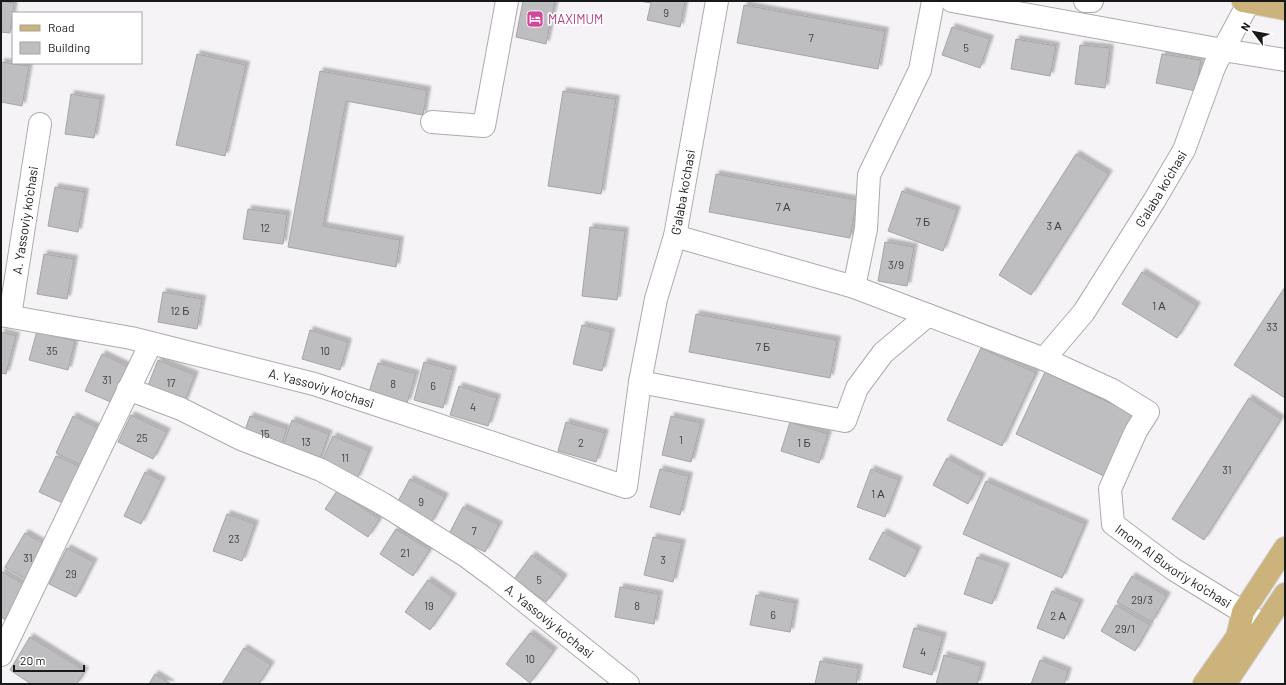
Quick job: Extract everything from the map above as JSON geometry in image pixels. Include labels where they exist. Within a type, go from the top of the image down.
[{"type":"main road","points":[[1246,2],[1285,10]]},
{"type":"main road","points":[[1204,684],[1237,637],[1243,612],[1285,548]]},
{"type":"main road","points":[[1225,684],[1285,594]]},
{"type":"street","points":[[432,122],[484,126],[507,1]]},
{"type":"street","name":"G'alaba ko'chasi","points":[[626,487],[640,382],[656,299],[675,236],[717,1]]},
{"type":"street","points":[[854,287],[866,229],[869,175],[920,70],[932,1]]},
{"type":"street","points":[[952,1],[1285,60]]},
{"type":"street","points":[[1084,1],[1092,1]]},
{"type":"street","name":"G'alaba ko'chasi","points":[[1044,358],[1084,312],[1154,201],[1184,150],[1215,65],[1224,50],[1246,2]]},
{"type":"street","name":"A. Yassoviy ko'chasi","points":[[40,124],[6,316],[131,338],[314,384],[626,487]]},
{"type":"street","points":[[675,236],[854,287],[1044,358]]},
{"type":"street","points":[[640,382],[845,421],[856,388],[883,353],[928,315]]},
{"type":"street","points":[[1,655],[151,343]]},
{"type":"street","name":"Imom Al Buxoriy ko'chasi","points":[[1044,358],[1112,390],[1148,412],[1136,431],[1110,489],[1113,524],[1173,569],[1264,625]]},
{"type":"street","name":"A. Yassoviy ko'chasi","points":[[128,389],[181,409],[241,439],[321,470],[383,504],[466,556],[628,684]]},
{"type":"building","points":[[1,1],[14,3],[10,33],[1,32]]},
{"type":"building","name":"MAXIMUM","points":[[523,1],[555,1],[546,44],[516,37]]},
{"type":"building","name":"MAXIMUM","points":[[639,1],[685,1],[680,27],[647,20],[651,3]]},
{"type":"building","points":[[744,5],[885,31],[878,69],[737,43]]},
{"type":"building","points":[[952,27],[990,39],[980,68],[942,55]]},
{"type":"building","points":[[1016,39],[1056,46],[1050,76],[1011,69]]},
{"type":"building","points":[[1080,45],[1110,48],[1105,88],[1075,84]]},
{"type":"building","points":[[197,54],[246,65],[225,156],[176,145]]},
{"type":"building","points":[[1162,54],[1201,60],[1196,91],[1156,83]]},
{"type":"building","points":[[1,62],[29,66],[22,106],[1,102]]},
{"type":"building","points":[[320,71],[427,90],[423,115],[346,101],[323,226],[400,240],[396,267],[288,247]]},
{"type":"building","points":[[563,91],[616,99],[601,194],[548,186]]},
{"type":"building","points":[[71,94],[101,99],[94,138],[65,134]]},
{"type":"building","points":[[1076,154],[1109,174],[1031,295],[999,275]]},
{"type":"building","points":[[716,174],[857,200],[850,238],[709,212]]},
{"type":"building","points":[[55,187],[85,192],[78,232],[48,226]]},
{"type":"building","points":[[902,191],[957,210],[943,251],[888,231]]},
{"type":"building","points":[[248,209],[287,214],[283,244],[243,239]]},
{"type":"building","points":[[590,227],[625,231],[617,300],[582,296]]},
{"type":"building","points":[[885,242],[914,247],[907,286],[878,281]]},
{"type":"building","points":[[44,254],[74,259],[67,299],[37,294]]},
{"type":"building","points":[[1142,272],[1197,306],[1177,338],[1122,304]]},
{"type":"building","points":[[1285,287],[1285,398],[1234,365]]},
{"type":"building","points":[[163,292],[202,299],[197,329],[158,322]]},
{"type":"building","points":[[696,314],[837,340],[830,378],[689,352]]},
{"type":"building","points":[[582,325],[611,332],[602,371],[573,364]]},
{"type":"building","points":[[310,330],[348,342],[340,370],[302,359]]},
{"type":"building","points":[[37,331],[75,341],[68,370],[29,360]]},
{"type":"building","points":[[1,332],[16,336],[6,374],[1,373]]},
{"type":"building","points":[[981,348],[1036,373],[1002,446],[947,420]]},
{"type":"building","points":[[102,354],[129,367],[113,403],[85,391]]},
{"type":"building","points":[[158,360],[195,375],[184,403],[147,388]]},
{"type":"building","points":[[424,362],[453,370],[443,408],[414,400]]},
{"type":"building","points":[[378,363],[416,374],[407,403],[369,392]]},
{"type":"building","points":[[1045,372],[1133,414],[1104,476],[1016,434]]},
{"type":"building","points":[[459,386],[497,398],[488,426],[450,415]]},
{"type":"building","points":[[1249,398],[1281,419],[1204,540],[1172,519]]},
{"type":"building","points":[[131,415],[167,432],[153,459],[118,442]]},
{"type":"building","points":[[73,416],[100,429],[83,466],[56,453]]},
{"type":"building","points":[[250,416],[287,429],[280,449],[243,436]]},
{"type":"building","points":[[671,416],[701,423],[691,462],[662,455]]},
{"type":"building","points":[[292,420],[329,434],[319,462],[282,449]]},
{"type":"building","points":[[566,422],[605,433],[596,462],[558,451]]},
{"type":"building","points":[[790,422],[828,434],[819,463],[781,451]]},
{"type":"building","points":[[333,436],[369,451],[357,479],[321,463]]},
{"type":"building","points":[[56,456],[83,468],[67,505],[39,492]]},
{"type":"building","points":[[947,458],[982,477],[968,504],[933,485]]},
{"type":"building","points":[[660,469],[689,476],[680,515],[650,507]]},
{"type":"building","points":[[871,469],[899,480],[885,517],[857,507]]},
{"type":"building","points":[[145,472],[162,481],[141,524],[124,516]]},
{"type":"building","points":[[410,479],[445,497],[431,523],[396,505]]},
{"type":"building","points":[[986,481],[1085,524],[1062,578],[963,534]]},
{"type":"building","points":[[337,491],[380,519],[368,537],[325,509]]},
{"type":"building","points":[[463,507],[499,525],[485,552],[449,534]]},
{"type":"building","points":[[227,514],[255,524],[242,561],[213,551]]},
{"type":"building","points":[[396,529],[430,550],[413,576],[380,554]]},
{"type":"building","points":[[883,532],[918,550],[905,577],[869,559]]},
{"type":"building","points":[[25,533],[51,548],[31,582],[5,567]]},
{"type":"building","points":[[653,537],[682,543],[673,582],[644,575]]},
{"type":"building","points":[[67,548],[94,562],[76,597],[49,584]]},
{"type":"building","points":[[532,555],[564,578],[546,602],[514,579]]},
{"type":"building","points":[[977,557],[1006,567],[992,604],[964,594]]},
{"type":"building","points":[[1,571],[27,586],[7,621],[1,617]]},
{"type":"building","points":[[1132,576],[1167,596],[1152,622],[1117,602]]},
{"type":"building","points":[[428,580],[453,597],[430,630],[405,612]]},
{"type":"building","points":[[620,587],[659,594],[654,624],[615,617]]},
{"type":"building","points":[[1052,591],[1080,603],[1064,639],[1037,628]]},
{"type":"building","points":[[756,595],[795,603],[790,632],[750,625]]},
{"type":"building","points":[[1116,605],[1150,625],[1135,651],[1101,631]]},
{"type":"building","points":[[914,628],[943,636],[932,675],[903,667]]},
{"type":"building","points":[[530,633],[554,651],[530,683],[506,664]]},
{"type":"building","points":[[30,637],[85,671],[77,684],[31,684],[10,670]]},
{"type":"building","points":[[244,648],[271,665],[259,684],[222,684]]},
{"type":"building","points":[[944,655],[982,666],[977,684],[936,684]]},
{"type":"building","points":[[1040,660],[1068,671],[1064,684],[1031,684]]},
{"type":"building","points":[[820,661],[859,668],[856,684],[815,684]]},
{"type":"building","points":[[155,674],[171,684],[149,684]]},
{"type":"place","name":"MAXIMUM","points":[[535,19]]}]
